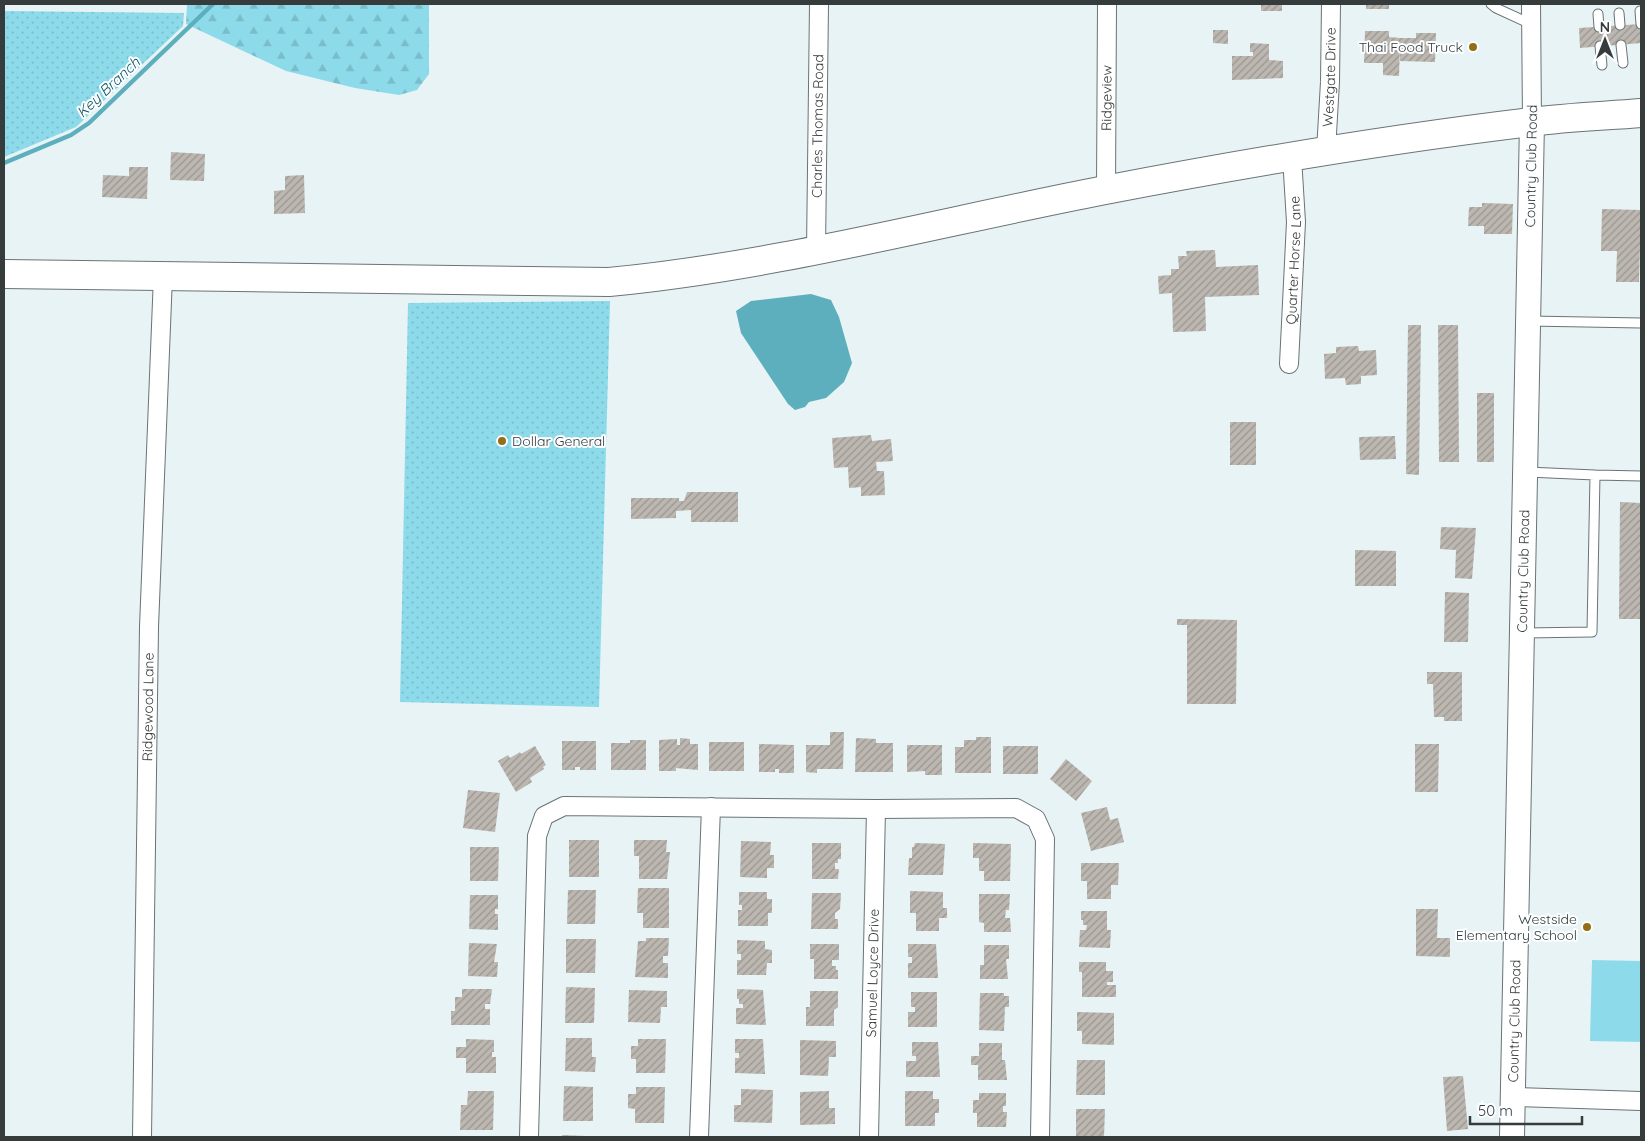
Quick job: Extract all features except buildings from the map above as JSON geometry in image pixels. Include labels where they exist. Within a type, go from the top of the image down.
[{"type":"main road","points":[[4,274],[609,282],[666,277],[816,250],[1106,190],[1326,150],[1532,122],[1641,113]]},
{"type":"street","name":"Charles Thomas Road","points":[[816,250],[819,4]]},
{"type":"street","name":"Ridgeview","points":[[1106,190],[1107,4]]},
{"type":"street","name":"Westgate Drive","points":[[1326,150],[1330,82],[1331,4]]},
{"type":"street","name":"Country Club Road","points":[[1512,1137],[1532,122],[1531,4]]},
{"type":"street","name":"Quarter Horse Lane","points":[[1289,364],[1296,222],[1292,157]]},
{"type":"street","name":"Ridgewood Lane","points":[[142,1137],[149,627],[163,276]]},
{"type":"street","points":[[529,1137],[537,836],[544,816],[564,806],[876,809],[1016,808],[1036,819],[1045,839],[1040,1137]]},
{"type":"street","points":[[699,1137],[711,807]]},
{"type":"street","name":"Samuel Loyce Drive","points":[[869,1137],[876,809]]},
{"type":"street","points":[[1513,1097],[1641,1101]]},
{"type":"lane","points":[[1491,4],[1505,8],[1531,24]]},
{"type":"lane","points":[[1640,11],[1641,24]]},
{"type":"lane","points":[[1619,13],[1620,25]]},
{"type":"lane","points":[[1598,14],[1599,27]]},
{"type":"lane","points":[[1621,45],[1622,63]]},
{"type":"lane","points":[[1600,46],[1602,65]]},
{"type":"lane","points":[[1528,321],[1641,323]]},
{"type":"lane","points":[[1525,472],[1641,476]]},
{"type":"lane","points":[[1522,633],[1592,632],[1595,475]]},
{"type":"green space","points":[[187,4],[429,4],[429,74],[417,90],[399,95],[355,88],[286,71],[186,24]]},
{"type":"green space","points":[[4,11],[184,13],[183,26],[76,127],[4,157]]},
{"type":"green space","points":[[610,301],[599,707],[400,702],[408,303]]},
{"type":"green space","points":[[1592,960],[1641,961],[1641,1042],[1590,1041]]},
{"type":"shaded area","points":[[811,294],[831,300],[839,317],[852,363],[844,382],[826,398],[809,402],[805,407],[795,410],[788,404],[741,333],[736,311],[751,301]]},
{"type":"waterway","name":"Key Branch","points":[[4,163],[71,135],[89,123],[213,4]]},
{"type":"place","name":"Thai Food Truck","points":[[1473,47]]},
{"type":"place","name":"Dollar General","points":[[502,441]]},
{"type":"place","name":"Westside Elementary School","points":[[1587,927]]}]
